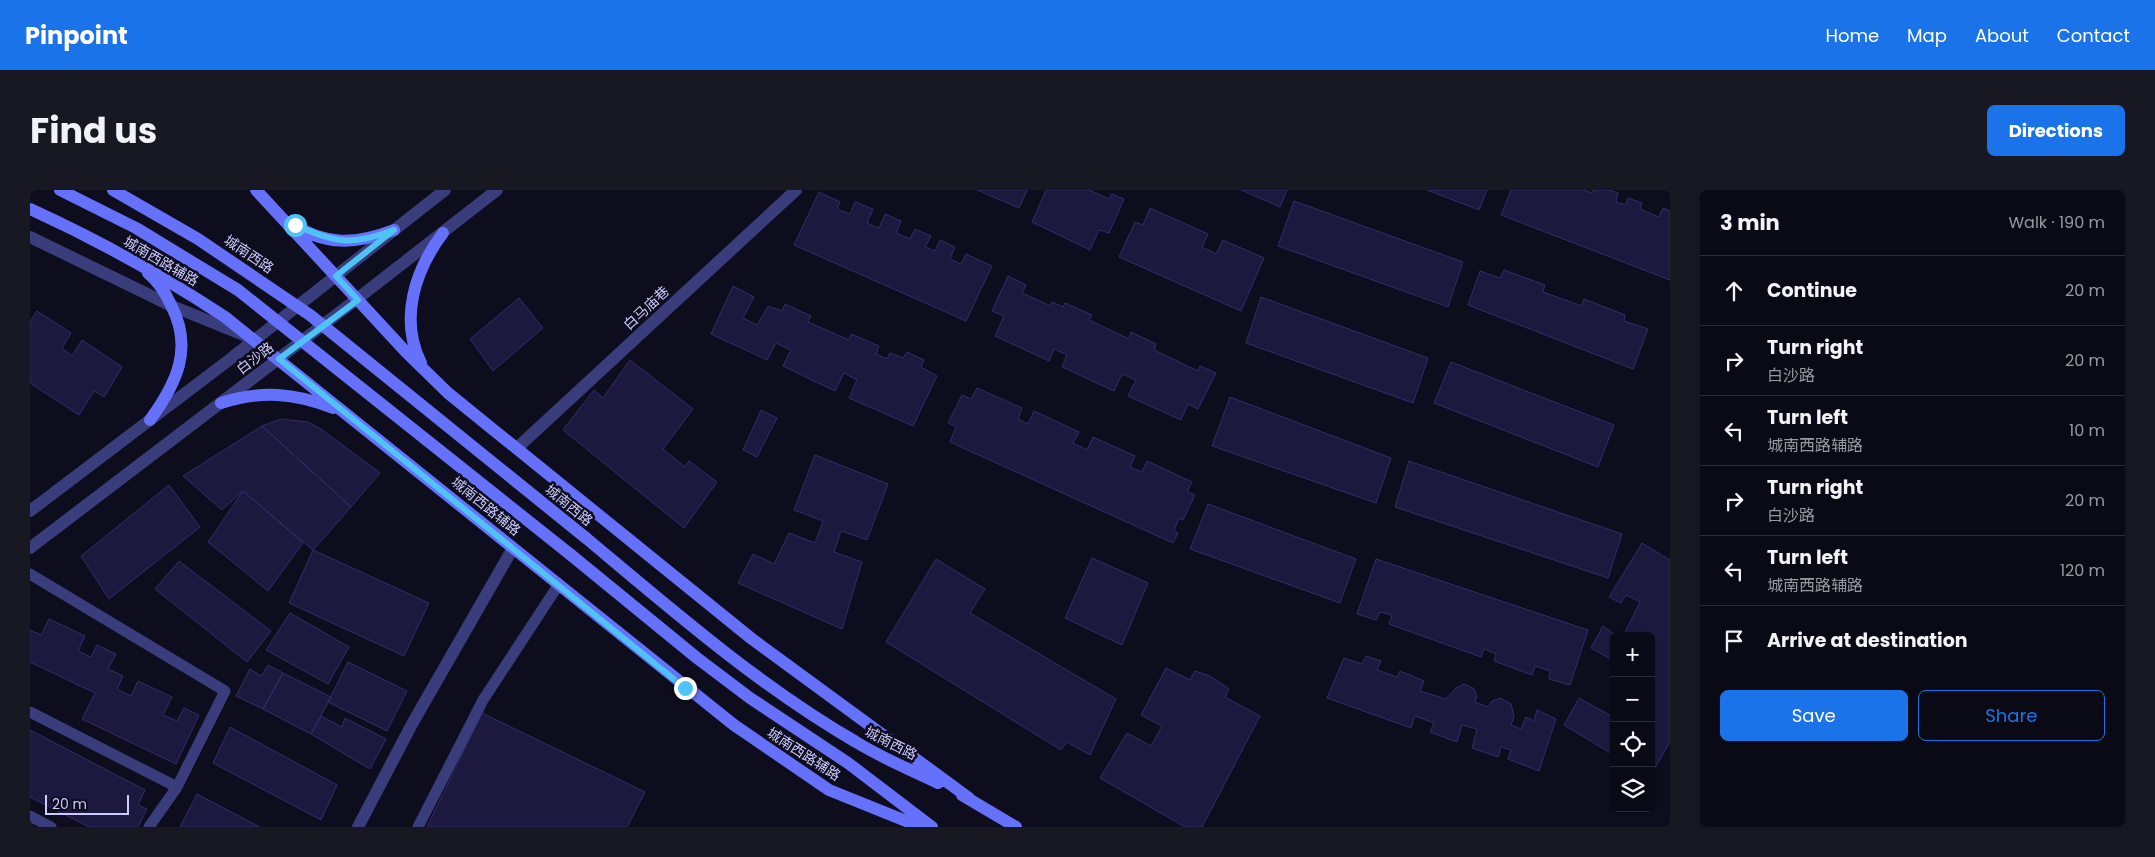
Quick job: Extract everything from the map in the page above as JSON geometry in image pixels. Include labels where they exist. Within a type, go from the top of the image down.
[{"type":"main road","points":[[60,190],[144,233],[238,290],[697,658],[750,698],[848,763],[932,827]]},
{"type":"main road","name":"城南西路","points":[[113,190],[198,239],[310,315],[586,538],[667,606],[751,672],[856,743],[969,798],[1016,827]]},
{"type":"main road","points":[[256,190],[425,372],[475,416],[752,639],[969,798]]},
{"type":"main road","name":"城南西路辅路","points":[[30,209],[135,262],[184,290],[254,340],[734,725],[829,790],[920,827]]},
{"type":"main road","points":[[275,211],[295,225],[343,242],[368,240],[394,230]]},
{"type":"main road","points":[[425,372],[414,349],[410,328],[412,301],[419,274],[427,254],[443,233]]},
{"type":"main road","points":[[135,262],[152,276],[172,306],[183,340],[181,358],[174,381],[150,420]]},
{"type":"main road","points":[[221,403],[255,394],[280,394],[300,396],[344,411]]},
{"type":"street","name":"白沙路","points":[[30,511],[254,340],[445,190]]},
{"type":"street","name":"白沙路","points":[[30,548],[358,300],[497,190]]},
{"type":"street","name":"白马庙巷","points":[[517,448],[796,190]]},
{"type":"street","points":[[30,237],[172,306],[254,340]]},
{"type":"street","points":[[358,827],[412,724],[513,548]]},
{"type":"lane","points":[[30,574],[225,690],[177,787],[149,827]]},
{"type":"lane","points":[[418,827],[483,700],[559,584]]},
{"type":"lane","points":[[30,712],[177,787]]},
{"type":"lane","points":[[30,816],[51,827]]},
{"type":"building","points":[[977,190],[1027,190],[1019,208]]},
{"type":"building","points":[[1046,190],[1089,190],[1109,199],[1112,194],[1124,199],[1109,233],[1099,230],[1090,250],[1032,222]]},
{"type":"building","points":[[1241,190],[1287,190],[1280,207]]},
{"type":"building","points":[[1427,190],[1487,190],[1479,210]]},
{"type":"building","points":[[1511,190],[1583,190],[1592,193],[1593,190],[1609,190],[1618,193],[1616,202],[1626,205],[1628,198],[1642,203],[1640,209],[1659,217],[1663,208],[1670,211],[1670,280],[1501,215]]},
{"type":"building","points":[[819,192],[840,202],[837,209],[850,214],[855,202],[873,209],[867,223],[879,228],[885,214],[901,221],[896,233],[910,239],[915,229],[931,236],[925,247],[935,251],[940,240],[955,247],[950,259],[961,264],[966,254],[992,266],[966,321],[794,245]]},
{"type":"building","points":[[1294,201],[1463,262],[1448,307],[1278,246]]},
{"type":"building","points":[[1150,208],[1208,234],[1202,247],[1216,254],[1223,240],[1264,258],[1241,311],[1119,257],[1135,222],[1143,225]]},
{"type":"building","points":[[1504,270],[1545,285],[1543,292],[1582,306],[1584,299],[1625,315],[1624,321],[1648,329],[1633,369],[1468,305],[1480,271],[1500,278]]},
{"type":"building","points":[[1008,276],[1026,285],[1022,293],[1051,306],[1052,302],[1063,307],[1065,303],[1092,315],[1089,320],[1129,339],[1131,332],[1156,344],[1154,350],[1198,371],[1200,366],[1216,373],[1198,409],[1188,404],[1181,420],[1128,396],[1136,380],[1122,374],[1114,391],[1062,367],[1067,355],[1054,349],[1049,361],[995,336],[1004,316],[992,311]]},
{"type":"building","points":[[733,286],[754,297],[743,318],[757,325],[768,306],[782,311],[785,304],[811,316],[808,322],[849,340],[851,334],[879,346],[876,354],[887,359],[890,353],[903,358],[907,352],[924,360],[921,367],[937,376],[913,426],[849,398],[857,380],[844,373],[835,391],[783,366],[791,350],[776,343],[767,360],[711,334]]},
{"type":"building","points":[[1261,297],[1428,358],[1413,403],[1246,343]]},
{"type":"building","points":[[519,298],[543,328],[493,371],[470,339]]},
{"type":"building","points":[[37,311],[71,333],[62,348],[72,356],[82,340],[122,367],[104,397],[94,391],[79,415],[30,383],[30,322]]},
{"type":"building","points":[[630,360],[693,409],[663,449],[685,467],[689,461],[717,482],[684,528],[563,430],[594,390],[603,398]]},
{"type":"building","points":[[1451,362],[1614,425],[1598,467],[1434,403]]},
{"type":"building","points":[[977,388],[1022,408],[1018,419],[1028,424],[1034,411],[1079,432],[1073,443],[1087,450],[1093,437],[1135,456],[1130,467],[1142,472],[1147,461],[1192,482],[1187,492],[1195,495],[1183,520],[1179,518],[1174,531],[1178,533],[1173,543],[950,442],[956,427],[948,423],[962,395],[971,399]]},
{"type":"building","points":[[1230,397],[1391,458],[1376,503],[1212,446]]},
{"type":"building","points":[[761,410],[777,418],[757,457],[743,450]]},
{"type":"building","points":[[281,419],[308,422],[321,429],[380,473],[351,507],[262,426]]},
{"type":"building","points":[[262,426],[351,507],[313,550],[243,491],[222,510],[183,476]]},
{"type":"building","points":[[815,455],[888,484],[867,540],[841,531],[834,552],[862,562],[842,629],[738,583],[753,554],[774,564],[789,533],[815,543],[823,521],[794,510]]},
{"type":"building","points":[[1409,461],[1622,534],[1608,578],[1395,507]]},
{"type":"building","points":[[169,485],[200,527],[109,599],[81,556]]},
{"type":"building","points":[[243,491],[303,543],[268,591],[208,542]]},
{"type":"building","points":[[1208,504],[1356,559],[1340,603],[1190,549]]},
{"type":"building","points":[[1642,543],[1670,560],[1670,742],[1655,768],[1655,632],[1625,632],[1640,602],[1626,595],[1621,603],[1609,597]]},
{"type":"building","points":[[313,550],[429,603],[404,656],[289,603]]},
{"type":"building","points":[[1092,558],[1148,583],[1122,645],[1065,618]]},
{"type":"building","points":[[936,559],[985,589],[970,613],[1116,699],[1090,755],[1067,742],[1061,750],[886,642]]},
{"type":"building","points":[[1376,559],[1588,630],[1570,685],[1549,679],[1550,671],[1535,666],[1532,675],[1494,661],[1496,654],[1484,649],[1481,657],[1389,624],[1392,615],[1380,612],[1376,620],[1357,614]]},
{"type":"building","points":[[179,561],[271,631],[247,662],[155,589]]},
{"type":"building","points":[[290,613],[349,647],[328,684],[266,650]]},
{"type":"building","points":[[49,619],[85,636],[78,651],[91,657],[97,645],[116,654],[108,669],[123,676],[117,689],[131,696],[138,681],[172,697],[163,715],[177,721],[184,708],[199,715],[176,764],[82,719],[95,693],[30,662],[30,630],[41,635]]},
{"type":"building","points":[[1603,626],[1611,632],[1610,659],[1591,648]]},
{"type":"building","points":[[1366,656],[1381,661],[1377,670],[1397,677],[1400,671],[1424,681],[1420,691],[1446,699],[1456,688],[1464,684],[1473,688],[1477,695],[1475,702],[1488,707],[1492,701],[1500,698],[1511,704],[1514,716],[1511,725],[1521,729],[1526,717],[1534,721],[1537,710],[1556,719],[1539,771],[1508,759],[1511,750],[1501,747],[1498,757],[1472,748],[1477,729],[1462,725],[1457,742],[1430,732],[1434,723],[1415,716],[1411,728],[1327,698],[1344,658],[1362,664]]},
{"type":"building","points":[[348,662],[407,691],[387,731],[328,702]]},
{"type":"building","points":[[268,665],[283,673],[263,709],[236,696],[250,669],[261,676]]},
{"type":"building","points":[[1166,668],[1190,680],[1195,671],[1210,676],[1229,689],[1225,697],[1260,716],[1202,827],[1185,827],[1100,778],[1127,733],[1151,746],[1162,726],[1141,715]]},
{"type":"building","points":[[283,673],[331,697],[311,734],[263,709]]},
{"type":"building","points":[[1579,698],[1610,715],[1610,753],[1564,725]]},
{"type":"building","points":[[482,713],[645,792],[627,827],[427,827]]},
{"type":"building","points":[[321,716],[342,727],[345,718],[386,739],[370,769],[311,734]]},
{"type":"building","points":[[230,727],[337,785],[321,820],[213,763]]},
{"type":"building","points":[[30,730],[145,790],[138,805],[147,809],[138,827],[89,827],[30,797]]},
{"type":"building","points":[[197,794],[260,827],[180,827]]},
{"type":"route","points":[[295,225],[343,242],[368,240],[394,230],[336,276],[358,300],[279,359],[685,688]]}]
